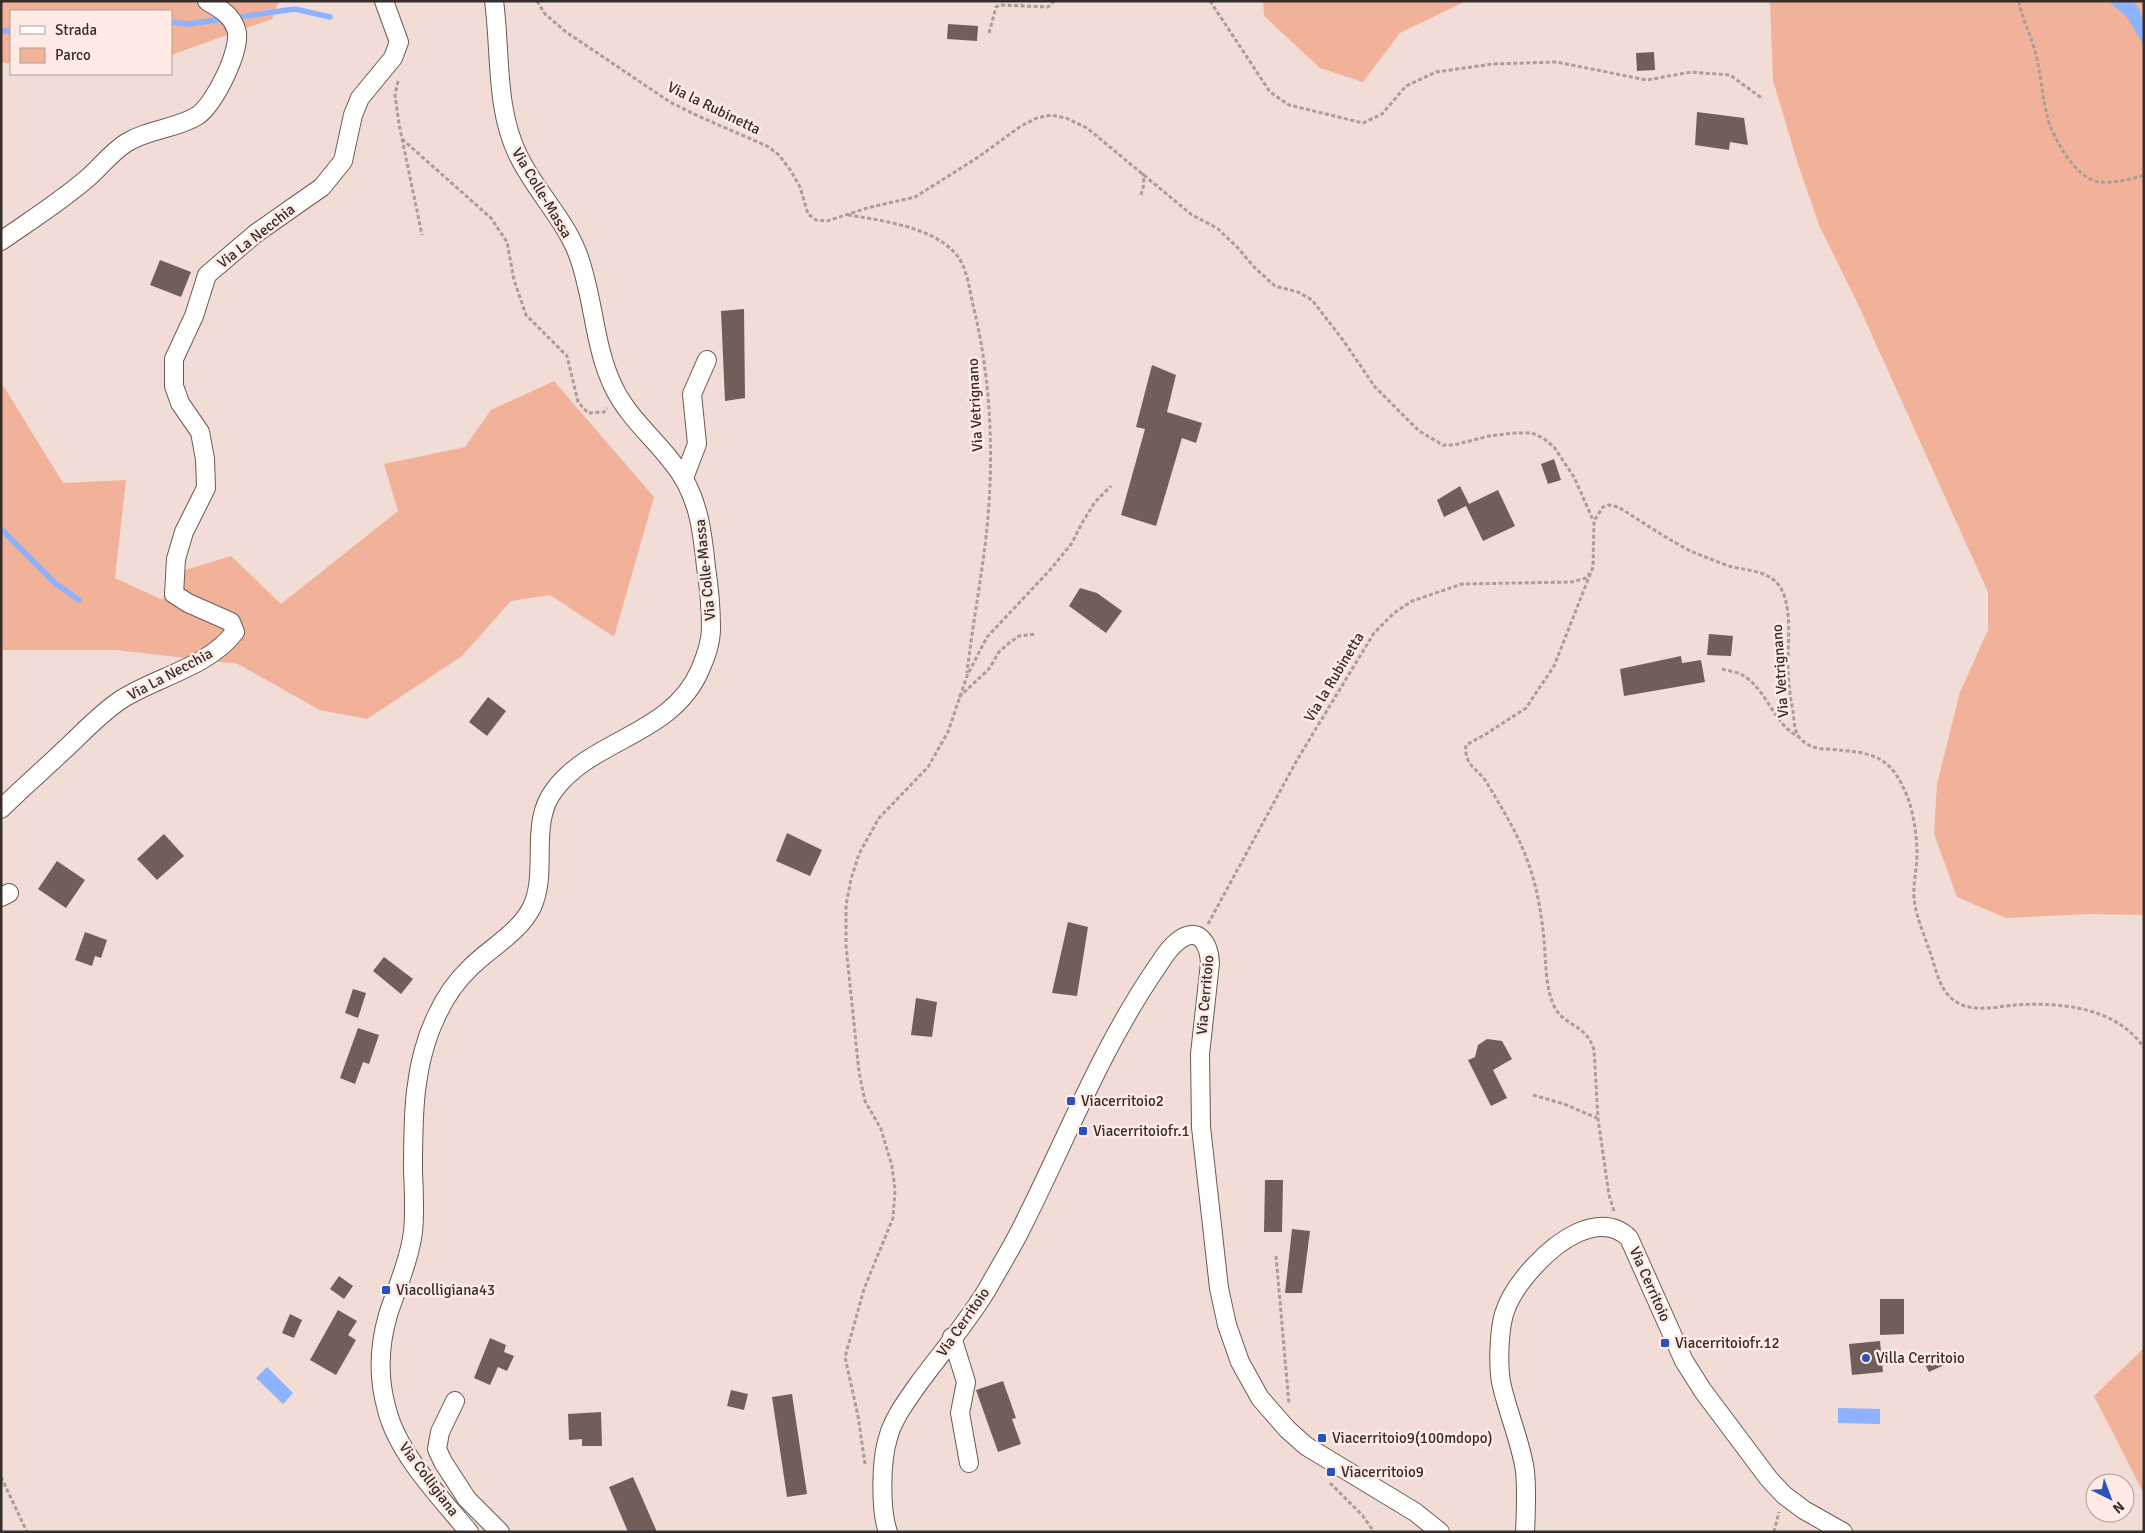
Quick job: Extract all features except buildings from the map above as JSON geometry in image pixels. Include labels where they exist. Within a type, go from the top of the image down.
[{"type":"street","points":[[1,241],[90,176],[109,156],[128,142],[187,121],[199,115],[208,105],[219,87],[238,47],[237,31],[227,13],[207,1]]},
{"type":"street","name":"Via La Necchia","points":[[1,809],[25,784],[63,752],[92,722],[122,699],[209,655],[227,643],[236,632],[231,622],[188,603],[174,594],[176,559],[184,532],[206,488],[205,458],[200,432],[180,402],[174,386],[174,359],[194,316],[207,275],[255,234],[322,187],[343,161],[353,115],[360,98],[392,58],[399,42],[384,1]]},
{"type":"street","name":"Via Colle-Massa","points":[[413,1161],[414,1092],[422,1056],[434,1020],[448,995],[468,969],[522,923],[533,905],[539,886],[541,822],[548,797],[559,783],[583,763],[665,716],[696,680],[707,656],[711,634],[710,604],[699,513],[684,478],[671,460],[628,412],[618,396],[604,364],[577,252],[517,153],[501,96],[494,1]]},
{"type":"street","points":[[684,478],[697,444],[692,394],[707,360]]},
{"type":"street","name":"Via Cerritoio","points":[[888,1532],[883,1491],[883,1467],[888,1438],[906,1402],[986,1290],[1021,1230],[1081,1102],[1143,988],[1168,951],[1179,940],[1191,935],[1201,937],[1210,950],[1200,1054],[1202,1136],[1219,1288],[1227,1325],[1240,1362],[1260,1398],[1287,1429],[1306,1446],[1415,1512],[1440,1532]]},
{"type":"street","name":"Via Colligiana","points":[[413,1161],[413,1227],[408,1257],[383,1337],[381,1360],[386,1410],[407,1454],[469,1532]]},
{"type":"street","name":"Via Cerritoio","points":[[1525,1532],[1525,1469],[1501,1381],[1500,1343],[1504,1313],[1522,1280],[1537,1262],[1574,1234],[1592,1226],[1608,1226],[1623,1232],[1629,1238],[1684,1361],[1703,1391],[1769,1479],[1784,1495],[1804,1510],[1843,1532]]},
{"type":"street","points":[[952,1337],[966,1382],[960,1413],[969,1463]]},
{"type":"street","points":[[455,1401],[440,1432],[437,1448],[443,1462],[467,1499],[500,1532]]},
{"type":"street","points":[[452,1511],[467,1499]]},
{"type":"path","name":"Via la Rubinetta","points":[[537,1],[545,14],[566,32],[670,102],[767,146],[779,155],[791,170],[800,187],[808,214],[816,220],[827,221],[867,208],[916,197],[977,158],[1021,126],[1037,118],[1051,115],[1066,118],[1087,128],[1192,215],[1217,228],[1274,286],[1298,292],[1312,300],[1343,340],[1375,387],[1418,431],[1443,445],[1454,445],[1489,436],[1515,433],[1532,433],[1543,438],[1554,447],[1574,477],[1594,521]]},
{"type":"path","points":[[988,32],[996,7],[1000,5],[1048,7],[1054,1]]},
{"type":"path","points":[[1210,1],[1270,92],[1289,105],[1363,123],[1382,114],[1406,86],[1436,72],[1493,64],[1556,62],[1647,80],[1690,72],[1730,75],[1763,99]]},
{"type":"path","points":[[2019,1],[2021,14],[2036,52],[2047,116],[2055,138],[2072,162],[2079,171],[2097,182],[2120,181],[2144,175]]},
{"type":"path","points":[[398,78],[395,95],[422,235]]},
{"type":"path","points":[[402,139],[491,218],[507,242],[514,280],[526,315],[568,356],[578,402],[588,413],[604,412],[618,396]]},
{"type":"path","points":[[1141,195],[1144,184],[1143,173]]},
{"type":"path","name":"Via Vetrignano","points":[[847,215],[895,224],[937,239],[955,252],[965,270],[985,364],[989,403],[990,448],[985,540],[967,676]]},
{"type":"path","points":[[865,1467],[858,1416],[845,1357],[864,1289],[893,1218],[894,1190],[892,1166],[881,1129],[866,1102],[859,1072],[856,1030],[849,979],[846,905],[859,854],[868,836],[879,818],[928,767],[948,732],[967,676],[987,636],[1050,570],[1072,543],[1095,502],[1111,486]]},
{"type":"path","name":"Via Vetrignano","points":[[1594,521],[1602,507],[1609,505],[1618,507],[1692,552],[1726,565],[1764,574],[1776,581],[1783,594],[1789,628],[1789,689],[1796,731],[1799,737],[1817,749],[1868,753],[1881,758],[1899,778],[1909,803],[1915,831],[1917,855],[1914,901],[1940,982],[1951,998],[1964,1005],[1977,1008],[1989,1009],[2013,1005],[2044,1004],[2102,1013],[2121,1024],[2136,1036],[2144,1048]]},
{"type":"path","points":[[1594,521],[1594,567],[1554,666],[1526,708],[1466,745],[1465,750],[1468,760],[1501,806],[1526,853],[1536,885],[1546,972],[1554,1006],[1567,1020],[1584,1030],[1591,1040],[1594,1050],[1598,1119],[1609,1195],[1623,1232]]},
{"type":"path","name":"Via la Rubinetta","points":[[1201,937],[1297,760],[1374,633],[1394,613],[1412,601],[1462,584],[1572,582],[1586,578],[1590,573]]},
{"type":"path","points":[[959,698],[989,669],[1000,652],[1009,643],[1019,636],[1036,634]]},
{"type":"path","points":[[1722,669],[1742,674],[1755,684],[1788,732],[1799,737]]},
{"type":"path","points":[[1533,1095],[1564,1104],[1598,1119]]},
{"type":"path","points":[[1276,1256],[1289,1405]]},
{"type":"path","points":[[1,1476],[27,1532]]},
{"type":"green space","points":[[1,1],[279,1],[272,19],[172,55],[172,10],[10,10],[10,63],[1,63]]},
{"type":"green space","points":[[1263,1],[1466,1],[1400,33],[1363,82],[1320,68],[1264,16]]},
{"type":"green space","points":[[1770,1],[2144,1],[2144,915],[2090,914],[2006,918],[1957,897],[1934,834],[1937,784],[1960,692],[1988,630],[1988,592],[1856,300],[1819,225],[1797,161],[1773,80]]},
{"type":"green space","points":[[554,381],[654,497],[614,637],[550,595],[511,601],[462,656],[367,719],[320,710],[238,664],[116,650],[1,650],[1,382],[63,483],[126,480],[115,578],[163,600],[169,575],[231,556],[281,604],[398,511],[384,464],[465,447],[491,410]]},
{"type":"green space","points":[[2144,1348],[2144,1494],[2135,1473],[2133,1473],[2094,1396]]},
{"type":"water","points":[[2108,1],[2133,1],[2137,6],[2142,16],[2144,27],[2144,46],[2127,17]]},
{"type":"water","points":[[267,1367],[293,1393],[283,1404],[256,1378]]},
{"type":"water","points":[[1838,1408],[1880,1409],[1880,1424],[1838,1423]]},
{"type":"waterway","points":[[172,22],[188,24],[295,9],[330,17]]},
{"type":"waterway","points":[[1,31],[10,31]]},
{"type":"waterway","points":[[1,529],[55,583],[79,600]]},
{"type":"place","name":"Viacerritoio2","points":[[1071,1101]]},
{"type":"place","name":"Viacerritoiofr.1","points":[[1083,1131]]},
{"type":"place","name":"Viacolligiana43","points":[[386,1290]]},
{"type":"place","name":"Viacerritoiofr.12","points":[[1665,1343]]},
{"type":"place","name":"Villa Cerritoio","points":[[1866,1358]]},
{"type":"place","name":"Viacerritoio9(100mdopo)","points":[[1322,1438]]},
{"type":"place","name":"Viacerritoio9","points":[[1331,1472]]}]
